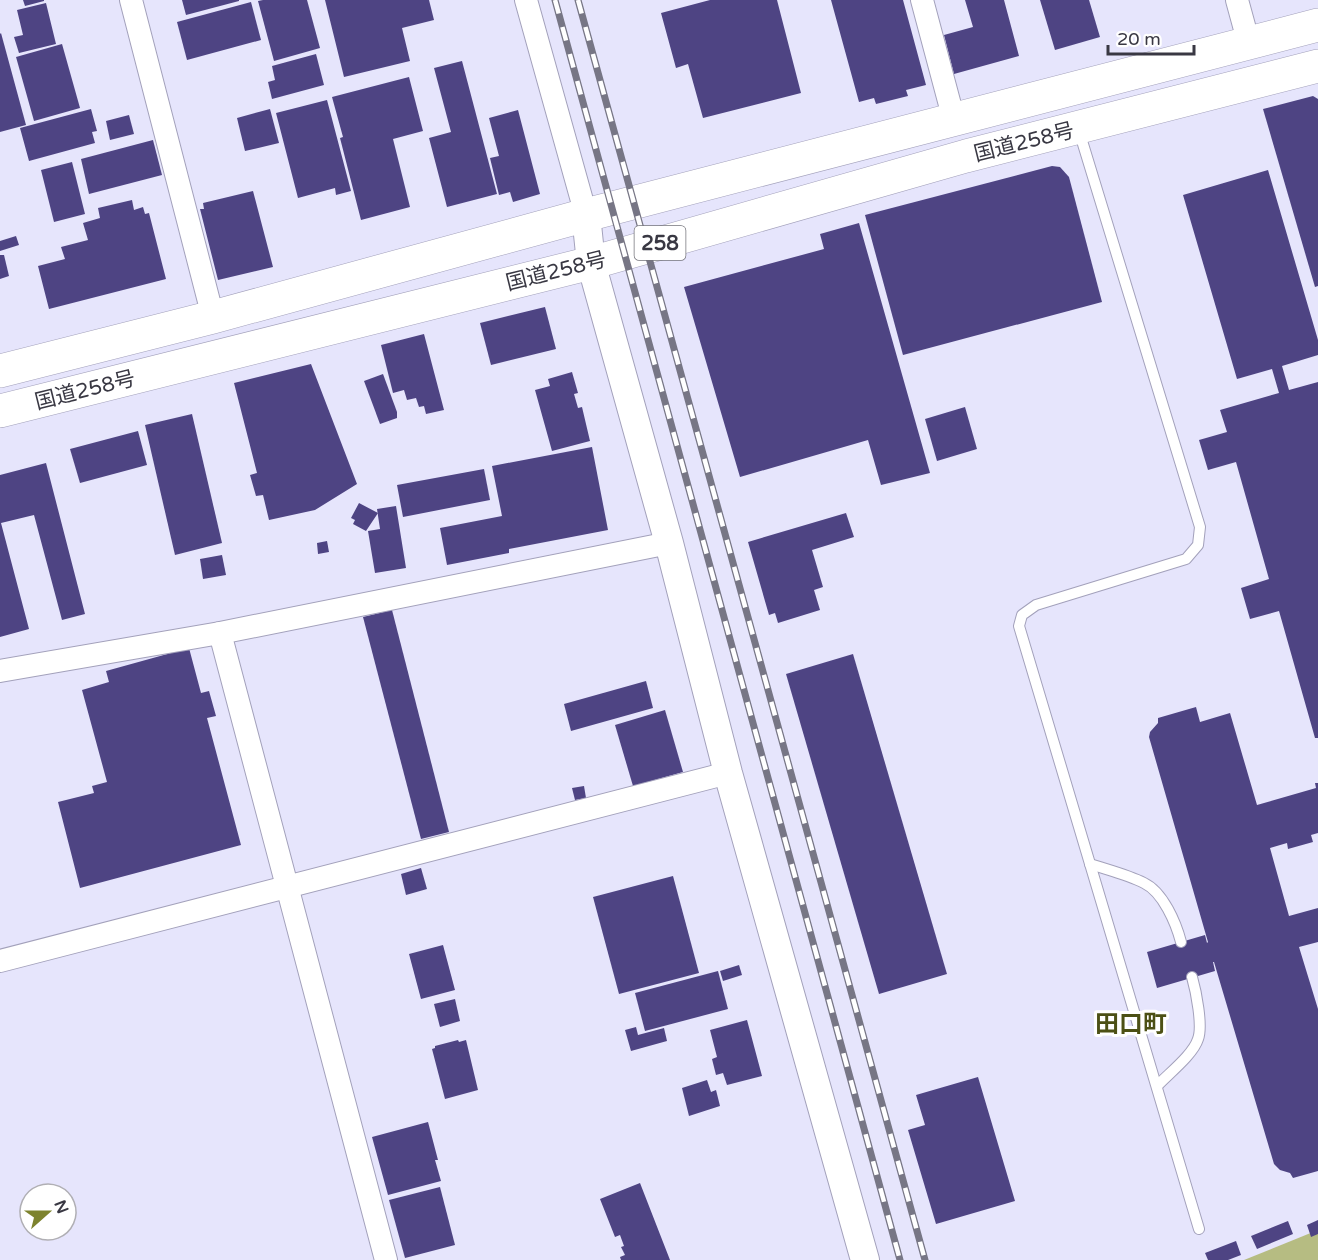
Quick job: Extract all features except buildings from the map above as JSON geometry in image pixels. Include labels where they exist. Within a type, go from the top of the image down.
[{"type":"highway","name":"国道258号","points":[[0,371],[213,317],[586,215],[1318,25]]},
{"type":"highway","name":"国道258号","points":[[0,411],[591,263],[955,160],[1318,66]]},
{"type":"street","points":[[131,0],[213,317]]},
{"type":"street","points":[[526,0],[586,215],[591,263],[862,1259]]},
{"type":"street","points":[[922,0],[954,120]]},
{"type":"street","points":[[1237,0],[1249,44]]},
{"type":"street","points":[[0,671],[220,633],[669,543]]},
{"type":"street","points":[[220,633],[386,1260]]},
{"type":"street","points":[[0,961],[728,773]]},
{"type":"lane","points":[[1078,128],[1200,527],[1198,545],[1186,559],[1036,605],[1022,615],[1019,626],[1199,1229]]},
{"type":"lane","points":[[1090,864],[1146,884],[1160,897],[1178,928],[1182,942]]},
{"type":"lane","points":[[1156,1086],[1188,1054],[1199,1038],[1198,998],[1192,977]]},
{"type":"green space","points":[[1318,1230],[1318,1260],[1244,1260]]},
{"type":"railway","points":[[555,0],[900,1260]]},
{"type":"railway","points":[[578,0],[925,1260]]},
{"type":"district","name":"田口町","points":[[1131,1024]]}]
